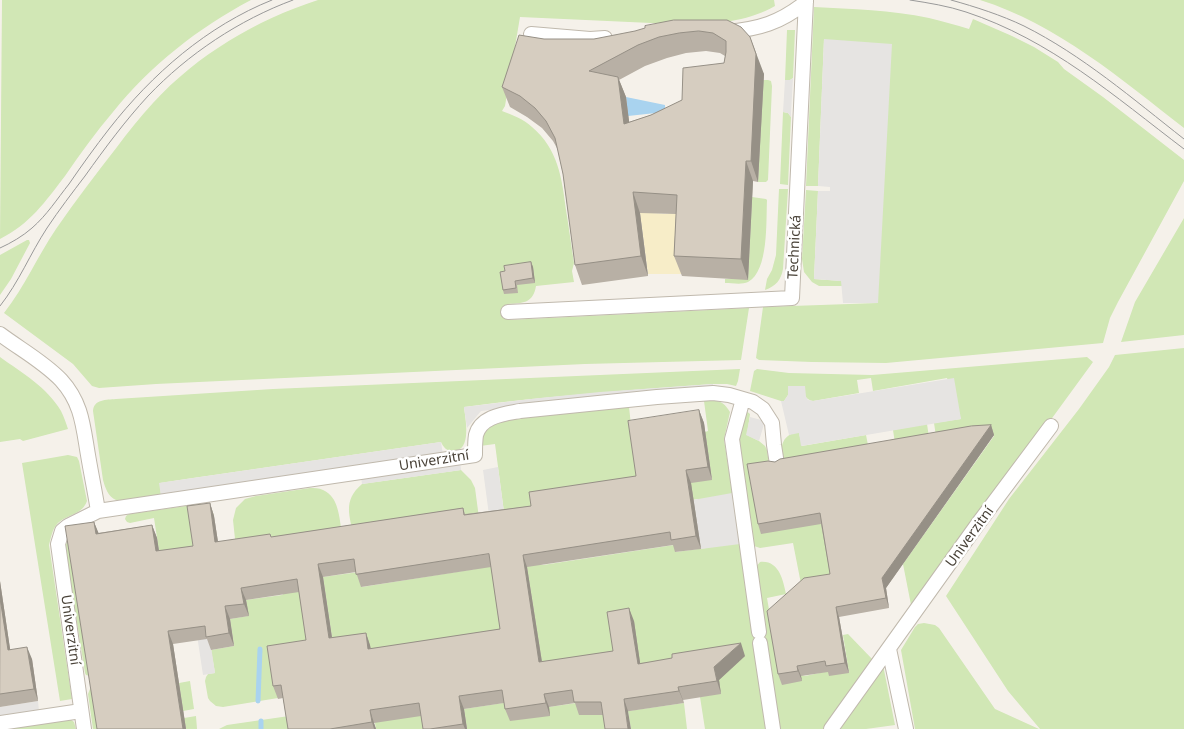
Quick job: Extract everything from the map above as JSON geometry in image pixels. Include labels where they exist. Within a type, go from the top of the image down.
[{"type":"street","name":"Technická","points":[[715,32],[739,31],[777,21],[806,1]]},
{"type":"street","name":"Technická","points":[[508,312],[792,298],[806,1]]},
{"type":"street","points":[[531,34],[590,39],[617,37]]},
{"type":"street","points":[[0,334],[50,370],[70,391],[84,424],[98,511]]},
{"type":"street","name":"Univerzitní","points":[[84,729],[58,544],[62,531],[68,526],[98,511],[475,455],[478,428],[500,414],[657,397],[713,393],[754,402],[763,409],[772,423],[777,464]]},
{"type":"street","points":[[743,399],[732,439],[773,729]]},
{"type":"street","name":"Univerzitní","points":[[832,729],[1051,426]]},
{"type":"street","points":[[889,649],[906,729]]},
{"type":"street","points":[[0,723],[81,711]]},
{"type":"green space","points":[[2,0],[251,0],[194,35],[159,63],[100,127],[51,195],[36,212],[11,233],[0,239]]},
{"type":"green space","points":[[318,0],[774,0],[775,6],[756,15],[726,22],[695,25],[520,17],[505,106],[502,111],[529,124],[541,136],[553,154],[563,187],[574,263],[572,271],[574,282],[536,286],[535,292],[530,299],[522,303],[508,304],[508,320],[749,308],[741,360],[585,364],[99,388],[92,386],[73,364],[4,313],[49,240],[78,198],[134,125],[170,86],[189,69],[229,41],[272,18]]},
{"type":"green space","points":[[980,0],[1184,0],[1184,128],[1112,72],[1062,38],[1008,10]]},
{"type":"green space","points":[[814,7],[900,13],[929,18],[969,29],[973,19],[1034,47],[1058,62],[1064,69],[1184,160],[1184,181],[1110,318],[1103,343],[886,363],[759,360],[756,358],[763,307],[878,303],[824,39],[818,186],[806,186]]},
{"type":"green space","points":[[787,30],[795,30],[793,78],[790,80],[785,80]]},
{"type":"green space","points":[[763,80],[771,81],[772,86],[768,180],[766,182],[758,182]]},
{"type":"green space","points":[[783,112],[788,113],[791,117],[788,185],[780,184]]},
{"type":"green space","points":[[779,189],[788,189],[783,269],[777,282],[765,290],[776,255]]},
{"type":"green space","points":[[806,190],[818,191],[814,279],[842,281],[842,286],[819,286],[812,282],[804,272],[802,259]]},
{"type":"green space","points":[[752,197],[767,200],[765,244],[760,267],[755,276],[746,283],[725,283],[725,279],[748,279]]},
{"type":"green space","points":[[1184,218],[1184,335],[1121,342],[1135,302]]},
{"type":"green space","points":[[27,240],[30,243],[11,279],[0,295],[0,255]]},
{"type":"green space","points":[[1184,348],[1184,729],[1040,729],[1008,691],[946,596],[1009,499],[1079,409],[1109,367],[1115,355]]},
{"type":"green space","points":[[0,357],[34,381],[49,395],[61,411],[68,429],[23,441],[20,439],[0,442]]},
{"type":"green space","points":[[1087,357],[1093,362],[912,610],[903,564],[994,436],[937,443],[934,423],[961,419],[947,378],[873,391],[871,378],[857,380],[859,393],[813,401],[806,396],[805,386],[788,395],[784,401],[750,391],[754,371],[757,369],[789,373],[872,375]]},
{"type":"green space","points":[[740,369],[736,386],[713,384],[557,396],[464,407],[466,434],[463,446],[459,450],[448,450],[441,442],[186,479],[160,483],[161,496],[125,501],[113,499],[105,486],[93,411],[98,402],[116,399],[273,389]]},
{"type":"green space","points":[[712,400],[723,403],[730,412],[724,439],[768,729],[705,729],[700,697],[721,693],[617,664],[545,683],[526,561],[543,565],[674,545],[676,552],[706,548],[698,499],[670,503],[538,534],[504,512],[495,444],[480,446],[480,441],[487,427],[503,419],[629,407],[632,434],[712,480],[705,432],[708,431],[704,401]]},
{"type":"green space","points":[[744,409],[750,414],[747,435],[765,446],[770,471],[823,524],[834,586],[802,589],[793,543],[760,548],[754,546],[736,439]]},
{"type":"green space","points":[[927,424],[930,444],[896,450],[893,430]]},
{"type":"green space","points":[[793,433],[799,433],[802,446],[866,435],[870,455],[783,469],[783,444],[788,436]]},
{"type":"green space","points":[[68,455],[77,457],[79,461],[87,501],[82,509],[56,525],[49,545],[72,699],[60,701],[22,463]]},
{"type":"green space","points":[[461,470],[471,480],[475,488],[479,518],[354,538],[349,509],[352,497],[362,484]]},
{"type":"green space","points":[[310,488],[321,489],[332,497],[339,514],[342,533],[235,539],[233,520],[236,508],[245,499]]},
{"type":"green space","points":[[200,504],[209,507],[214,516],[191,519],[197,558],[161,564],[154,518],[130,523],[125,519],[129,514]]},
{"type":"green space","points":[[70,538],[90,676],[85,673],[65,547]]},
{"type":"green space","points":[[492,558],[511,680],[334,651],[323,577],[359,572],[362,587],[475,569]]},
{"type":"green space","points":[[760,562],[772,564],[776,568],[786,594],[767,598],[782,684],[801,675],[805,676],[824,671],[849,673],[843,635],[848,634],[874,661],[824,729],[779,729],[755,568]]},
{"type":"green space","points":[[300,580],[311,653],[278,698],[223,707],[216,706],[208,698],[205,681],[208,674],[215,673],[211,650],[234,646],[230,619],[248,616],[246,600],[282,595]]},
{"type":"green space","points":[[918,624],[935,625],[939,628],[995,709],[1039,729],[915,729],[901,650],[915,627]]},
{"type":"green space","points":[[883,665],[895,725],[866,729],[839,729]]},
{"type":"green space","points":[[190,681],[194,709],[183,711],[179,683]]},
{"type":"green space","points":[[92,687],[99,729],[93,729],[88,694]]},
{"type":"green space","points":[[604,699],[608,729],[467,729],[464,709],[503,703],[549,707]]},
{"type":"green space","points":[[684,703],[687,729],[631,729],[628,711]]},
{"type":"green space","points":[[372,705],[424,715],[426,729],[376,729]]},
{"type":"green space","points":[[196,716],[197,729],[186,729],[184,718]]},
{"type":"green space","points":[[289,716],[291,729],[219,729],[227,725]]},
{"type":"green space","points":[[70,719],[74,722],[76,729],[0,729]]},
{"type":"sand","points":[[685,197],[682,274],[648,274],[638,198],[652,213],[668,214]]},
{"type":"shaded area","points":[[824,39],[892,44],[878,303],[843,303],[841,281],[814,279],[818,191],[830,191],[830,187],[818,186]]},
{"type":"shaded area","points":[[793,78],[791,117],[788,113],[783,112],[785,80]]},
{"type":"shaded area","points":[[954,378],[961,419],[801,446],[799,433],[789,435],[781,401],[784,401],[788,395],[788,386],[805,386],[806,397],[808,400],[813,401]]},
{"type":"shaded area","points":[[713,384],[713,390],[541,404],[481,411],[467,428],[464,407],[600,392]]},
{"type":"shaded area","points":[[750,417],[765,421],[759,441],[746,435]]},
{"type":"shaded area","points":[[441,442],[443,455],[161,496],[159,483]]},
{"type":"shaded area","points":[[460,461],[461,470],[362,484],[361,477]]},
{"type":"shaded area","points":[[498,467],[504,513],[489,515],[483,470]]},
{"type":"shaded area","points":[[732,493],[740,544],[701,549],[693,500]]},
{"type":"shaded area","points":[[207,620],[215,673],[203,675],[197,635]]},
{"type":"shaded area","points":[[38,701],[39,711],[0,717],[0,707]]},
{"type":"water","points":[[626,97],[665,105],[665,112],[628,116]]},
{"type":"building","points":[[674,20],[727,20],[741,27],[750,37],[756,54],[751,161],[746,161],[741,259],[674,256],[677,195],[633,192],[641,256],[575,265],[563,174],[555,138],[546,121],[535,108],[520,96],[502,87],[519,35],[544,39],[594,39],[635,31],[645,28],[645,26]],"holes":[[[699,31],[713,33],[726,41],[724,63],[683,68],[682,100],[651,115],[624,124],[618,77],[589,71],[638,45],[659,37]]]},
{"type":"building","points":[[531,262],[533,278],[515,281],[516,288],[503,290],[500,272],[505,271],[504,266]]},
{"type":"building","points":[[699,410],[708,467],[686,470],[696,536],[671,540],[670,532],[523,555],[539,662],[613,651],[607,612],[629,608],[638,664],[672,658],[672,654],[741,643],[714,667],[717,681],[678,687],[679,691],[624,699],[628,729],[605,729],[601,702],[574,702],[572,690],[544,694],[546,703],[505,709],[502,690],[459,696],[463,724],[423,729],[419,703],[370,710],[372,722],[330,729],[288,729],[281,685],[273,686],[267,646],[306,640],[297,579],[241,588],[244,604],[225,606],[229,633],[206,637],[205,626],[168,631],[183,729],[97,729],[65,526],[94,522],[96,534],[152,525],[156,551],[193,546],[187,506],[210,503],[215,542],[270,534],[271,537],[463,508],[464,515],[531,506],[529,492],[636,476],[628,421]],"holes":[[[489,554],[500,629],[368,649],[366,633],[329,638],[318,564],[354,559],[356,574]]]},
{"type":"building","points":[[991,425],[882,578],[886,598],[836,607],[845,663],[826,666],[825,661],[797,666],[798,671],[778,674],[767,611],[804,578],[830,574],[820,513],[758,524],[747,464],[775,462],[780,459],[971,426]]},
{"type":"building","points":[[0,598],[8,650],[27,647],[34,689],[0,694]]},
{"type":"waterway","points":[[258,701],[260,649]]},
{"type":"waterway","points":[[261,721],[261,729]]},
{"type":"tram line","points":[[0,248],[25,234],[42,218],[109,129],[143,89],[162,71],[225,23],[272,0]]},
{"type":"tram line","points":[[0,306],[56,215],[115,135],[148,96],[180,66],[215,40],[253,18],[293,0]]},
{"type":"tram line","points":[[910,0],[966,12],[1026,38],[1081,71],[1184,149]]},
{"type":"tram line","points":[[951,0],[1006,18],[1066,50],[1107,78],[1184,139]]}]
